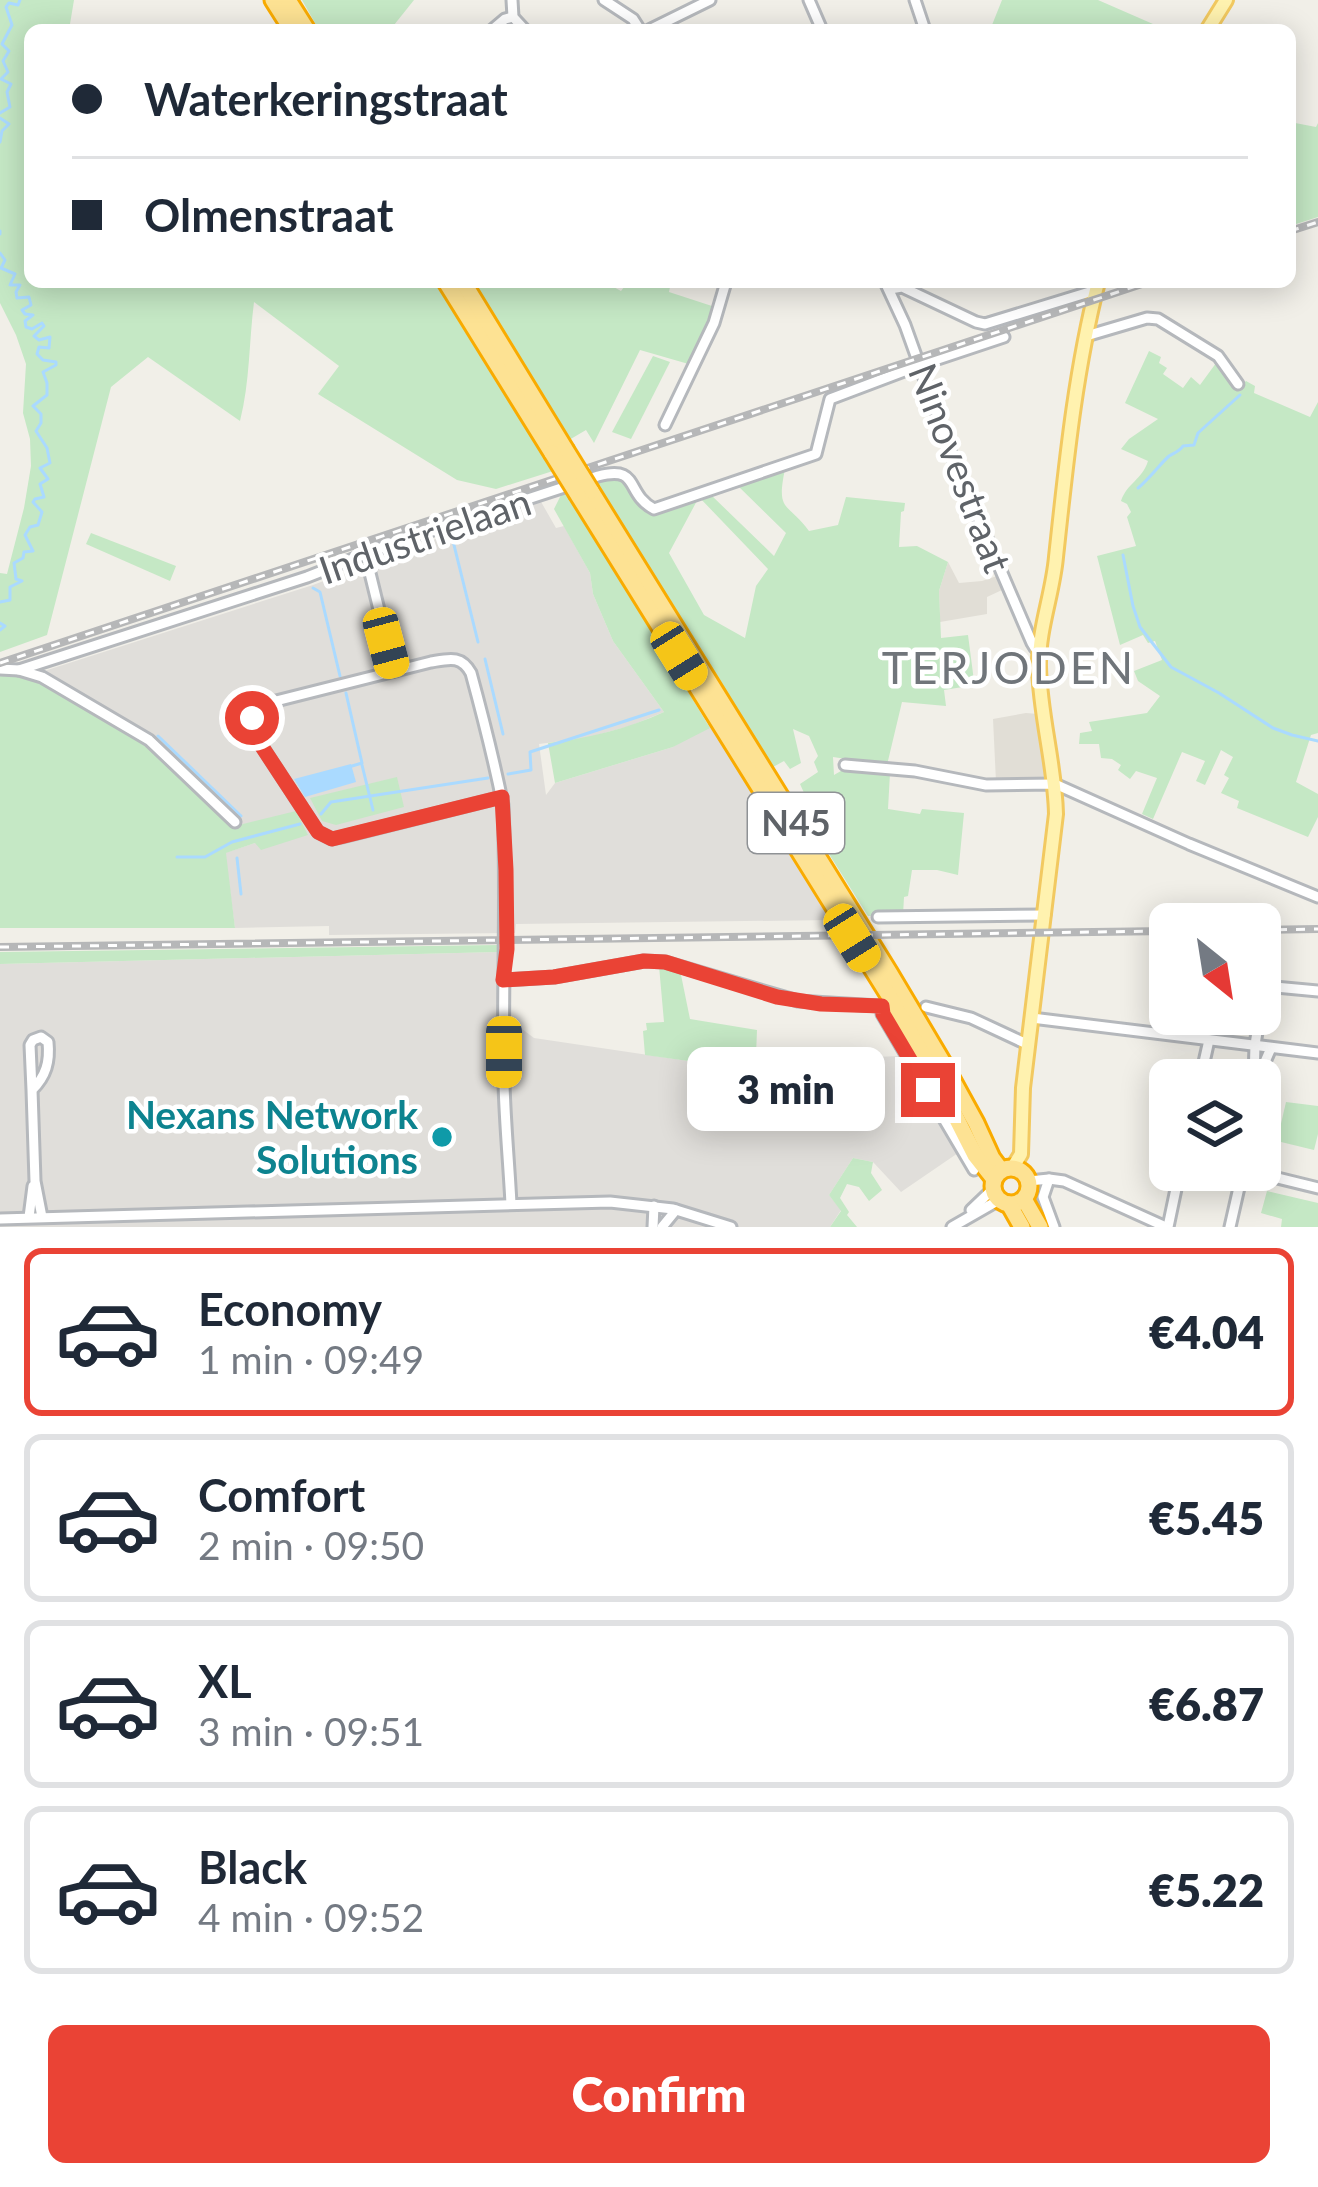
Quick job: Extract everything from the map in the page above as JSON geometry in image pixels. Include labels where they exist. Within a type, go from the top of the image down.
[{"type":"highway","name":"N45","points":[[450,288],[559,451]]},
{"type":"highway","name":"N45","points":[[466,288],[559,451],[934,1074],[974,1155],[1009,1184],[1022,1227]]},
{"type":"highway","name":"N45","points":[[584,493],[889,972],[969,1109],[992,1158],[1040,1227]]},
{"type":"main road","points":[[1009,1184],[1021,1154],[1055,831],[1055,784],[1040,649],[1056,556],[1066,452],[1097,288]]},
{"type":"street","points":[[512,0],[513,16],[520,24]]},
{"type":"street","points":[[604,0],[638,24]]},
{"type":"street","points":[[658,24],[710,0]]},
{"type":"street","points":[[500,24],[513,16]]},
{"type":"street","points":[[665,424],[714,322],[724,288]]},
{"type":"street","name":"Ninovestraat","points":[[888,288],[990,547],[1031,643],[1040,649]]},
{"type":"street","points":[[904,288],[985,324],[1091,288]]},
{"type":"street","points":[[1086,336],[1158,319],[1219,356],[1238,384]]},
{"type":"street","points":[[920,365],[1004,338]]},
{"type":"street","name":"Industrielaan","points":[[19,670],[598,476],[624,473],[645,504],[654,508],[816,454],[830,399],[920,365]]},
{"type":"street","points":[[369,569],[394,671]]},
{"type":"street","points":[[502,797],[332,839],[318,832],[259,742],[252,718],[264,704],[449,659],[466,663],[502,797],[507,949],[504,1088],[511,1204]]},
{"type":"street","points":[[0,669],[42,677],[149,740],[235,822]]},
{"type":"street","points":[[845,765],[915,771],[986,785],[1055,784],[1318,897]]},
{"type":"street","points":[[878,917],[1045,915]]},
{"type":"street","points":[[503,980],[665,962],[777,997],[821,1004],[888,1002],[883,1014],[974,1170]]},
{"type":"street","points":[[1255,1059],[1264,986],[1318,992]]},
{"type":"street","points":[[926,1007],[971,1018],[1029,1045]]},
{"type":"street","points":[[1032,1018],[1318,1053]]},
{"type":"street","points":[[32,1090],[48,1059],[48,1042],[40,1037],[31,1045],[32,1090],[35,1181],[42,1217]]},
{"type":"street","points":[[1205,1059],[1209,1040]]},
{"type":"street","points":[[1265,1059],[1270,1048]]},
{"type":"street","points":[[1048,1179],[1043,1201],[1054,1227]]},
{"type":"street","points":[[952,1227],[1009,1184],[1048,1179],[1064,1181],[1167,1227],[1175,1191]]},
{"type":"street","points":[[1281,1179],[1318,1188]]},
{"type":"street","points":[[29,1217],[35,1181]]},
{"type":"street","points":[[1229,1224],[1238,1191]]},
{"type":"street","points":[[0,1219],[610,1202],[676,1210],[730,1227]]},
{"type":"street","points":[[654,1206],[657,1227]]},
{"type":"street","points":[[657,1227],[676,1210]]},
{"type":"street","points":[[159,1214],[160,1227]]},
{"type":"shaded area","points":[[540,500],[556,528],[564,526],[590,573],[593,594],[613,641],[664,712],[586,738],[539,744],[546,795],[555,783],[673,747],[711,722],[833,920],[516,924],[515,933],[329,935],[329,926],[235,928],[225,853],[255,843],[252,838],[150,737],[41,672],[313,585]]},
{"type":"shaded area","points":[[948,562],[959,583],[997,576],[1002,590],[987,597],[987,614],[940,622],[939,591]]},
{"type":"shaded area","points":[[1038,714],[1049,779],[996,782],[993,719]]},
{"type":"shaded area","points":[[498,952],[500,1019],[510,1020],[534,1038],[702,1063],[704,1052],[851,1064],[852,1060],[902,1056],[958,1153],[901,1192],[873,1162],[853,1158],[829,1195],[841,1210],[830,1227],[0,1227],[0,964]]},
{"type":"green space","points":[[0,0],[74,0],[70,24],[24,24],[24,288],[442,288],[553,471],[496,489],[457,480],[318,394],[339,366],[254,302],[240,421],[148,357],[111,387],[47,635],[0,652],[0,573],[7,574],[31,466],[23,413],[26,364],[0,303]]},
{"type":"green space","points":[[302,0],[414,0],[395,24],[316,24]]},
{"type":"green space","points":[[1002,0],[1098,0],[1153,24],[1116,24],[992,24]]},
{"type":"green space","points":[[1296,123],[1316,127],[1318,123],[1318,217],[1296,224]]},
{"type":"green space","points":[[476,288],[670,288],[669,292],[715,307],[692,365],[640,350],[594,443],[586,430],[569,440]]},
{"type":"green space","points":[[1149,351],[1161,357],[1159,363],[1167,368],[1163,374],[1183,388],[1191,377],[1200,385],[1219,359],[1239,388],[1246,381],[1255,386],[1254,393],[1310,417],[1318,402],[1318,733],[1311,735],[1296,782],[1318,794],[1318,817],[1308,837],[1237,808],[1239,801],[1221,793],[1233,757],[1221,750],[1205,785],[1196,781],[1205,761],[1182,752],[1153,819],[1142,814],[1157,778],[1136,771],[1130,779],[1118,770],[1121,765],[1101,758],[1099,744],[1079,744],[1080,733],[1092,731],[1089,722],[1147,713],[1160,696],[1138,681],[1134,671],[1162,660],[1155,641],[1148,643],[1143,635],[1120,645],[1097,556],[1136,546],[1127,517],[1131,512],[1121,501],[1148,461],[1121,449],[1158,419],[1125,403]]},
{"type":"green space","points":[[653,356],[670,362],[631,439],[612,432]]},
{"type":"green space","points":[[785,469],[783,500],[809,531],[838,525],[846,497],[905,503],[899,547],[917,546],[948,562],[939,591],[941,638],[968,635],[974,681],[944,690],[946,706],[902,702],[887,765],[833,757],[834,775],[846,768],[890,773],[888,809],[964,813],[958,875],[912,870],[903,915],[868,916],[802,811],[810,806],[800,784],[818,772],[814,762],[818,756],[809,736],[793,729],[801,763],[790,769],[784,761],[773,767],[596,481],[610,475],[626,480],[650,512],[709,493],[774,556],[786,533],[736,484]],"holes":[[[699,497],[768,569],[756,586],[745,638],[704,615],[669,553]]]},
{"type":"green space","points":[[562,493],[569,495],[710,728],[673,747],[555,783],[548,743],[607,732],[664,712],[613,641],[593,594],[590,573],[554,509]]},
{"type":"green space","points":[[91,533],[176,566],[170,581],[86,544]]},
{"type":"green space","points":[[0,672],[38,679],[147,745],[235,826],[296,811],[308,835],[261,850],[255,843],[226,853],[235,928],[0,928]]},
{"type":"green space","points":[[397,777],[404,807],[336,825],[322,821],[310,798]]},
{"type":"green space","points":[[498,945],[498,952],[0,964],[0,952]]},
{"type":"green space","points":[[659,966],[680,970],[690,1019],[757,1030],[756,1056],[705,1052],[703,1063],[645,1055],[646,1023],[664,1022]]},
{"type":"green space","points":[[1286,1102],[1318,1106],[1314,1150],[1281,1142]]},
{"type":"green space","points":[[853,1158],[873,1162],[871,1173],[882,1190],[869,1201],[859,1187],[847,1184],[840,1198],[857,1227],[830,1227],[841,1211],[829,1195]]},
{"type":"green space","points":[[1267,1191],[1318,1203],[1318,1227],[1281,1227],[1282,1219],[1261,1213]]},
{"type":"water","points":[[351,764],[356,782],[305,797],[294,779]]},
{"type":"waterway","points":[[0,113],[10,107],[7,92],[11,84],[1,79],[8,72],[3,61],[9,51],[2,44],[12,25],[6,7],[20,0]]},
{"type":"waterway","points":[[0,118],[9,124],[0,142]]},
{"type":"waterway","points":[[0,253],[5,260],[1,268],[15,274],[10,285],[20,285],[17,298],[29,297],[31,305],[22,310],[33,315],[25,321],[26,327],[42,323],[34,336],[39,340],[50,337],[49,348],[39,347],[37,354],[56,362],[43,372],[47,395],[33,406],[41,414],[36,431],[50,463],[40,468],[48,479],[40,484],[44,497],[33,502],[42,512],[38,525],[25,535],[33,551],[24,552],[14,563],[16,579],[22,581],[10,587],[10,600],[0,602]]},
{"type":"waterway","points":[[1138,488],[1169,456],[1194,445],[1198,433],[1240,395]]},
{"type":"waterway","points":[[452,537],[478,642]]},
{"type":"waterway","points":[[1123,555],[1140,627],[1171,667],[1273,728],[1318,741]]},
{"type":"waterway","points":[[313,588],[320,592],[340,676]]},
{"type":"waterway","points":[[0,623],[5,626],[0,630]]},
{"type":"waterway","points":[[485,659],[503,734]]},
{"type":"waterway","points":[[346,693],[362,763],[352,766]]},
{"type":"waterway","points":[[508,774],[531,770],[530,752],[659,710]]},
{"type":"waterway","points":[[158,736],[241,816]]},
{"type":"waterway","points":[[362,765],[373,810]]},
{"type":"waterway","points":[[321,814],[331,802],[488,778]]},
{"type":"waterway","points":[[177,857],[205,857],[232,842],[300,824]]},
{"type":"waterway","points":[[237,858],[241,894]]},
{"type":"railway","points":[[1296,229],[1318,222]]},
{"type":"railway","points":[[0,663],[1130,288]]},
{"type":"railway","points":[[1281,930],[1318,929]]},
{"type":"railway","points":[[0,947],[1149,931]]},
{"type":"place","name":"Nexans Network Solutions","points":[[442,1137]]},
{"type":"district","name":"TERJODEN","points":[[1009,668]]},
{"type":"route","points":[[252,718],[259,742],[318,832],[332,839],[502,797],[507,949],[503,980],[665,962],[777,997],[882,1006],[928,1090]]}]
